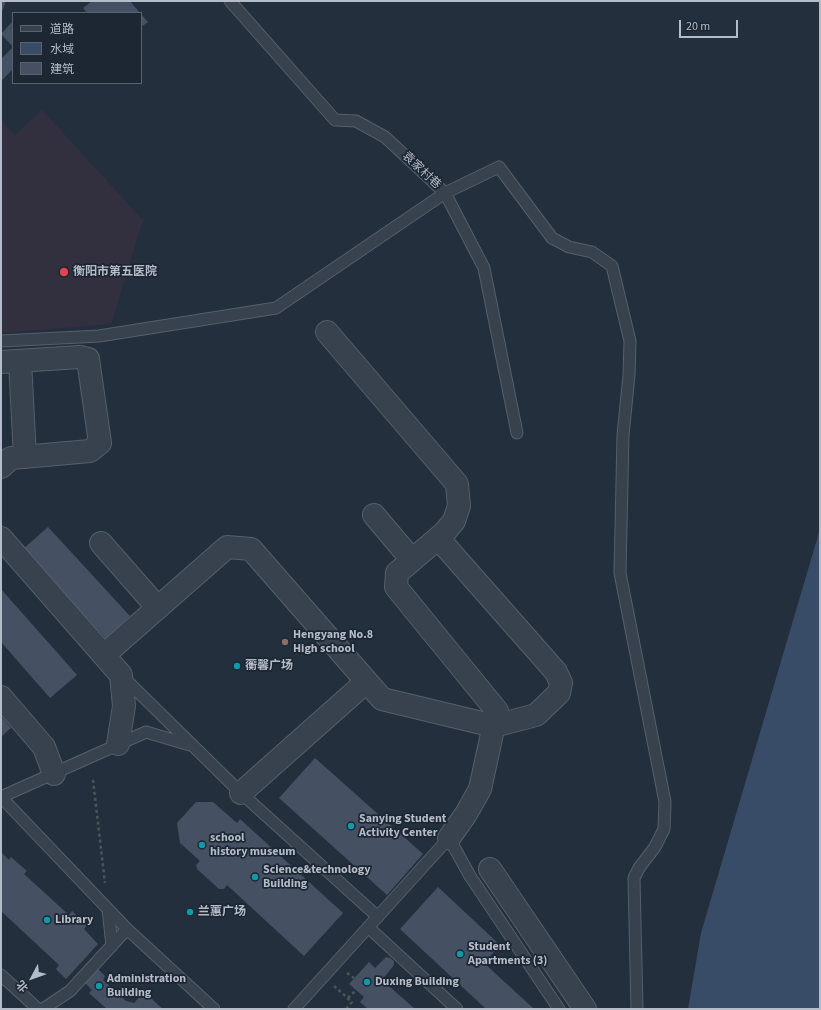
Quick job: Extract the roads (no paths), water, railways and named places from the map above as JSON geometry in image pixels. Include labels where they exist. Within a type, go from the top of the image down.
[{"type":"street","points":[[327,332],[457,484],[459,506],[454,521],[438,538],[397,573],[396,587],[497,711],[480,789],[466,814],[449,838]]},
{"type":"street","points":[[1,467],[11,458],[25,457],[90,451],[100,442],[88,359],[80,357],[10,362],[25,457]]},
{"type":"street","points":[[374,514],[412,560]]},
{"type":"street","points":[[1,538],[121,675],[124,706],[118,744]]},
{"type":"street","points":[[104,655],[226,547],[251,549],[382,699],[494,726],[536,715],[558,692],[560,683],[556,672],[438,538]]},
{"type":"street","points":[[101,543],[158,608]]},
{"type":"street","points":[[242,793],[366,682]]},
{"type":"street","points":[[1,697],[44,747],[54,774]]},
{"type":"street","points":[[490,869],[586,1009]]},
{"type":"lane","name":"袁家村巷","points":[[230,1],[335,120],[356,121],[385,137],[445,193],[484,268],[517,433]]},
{"type":"lane","points":[[1,341],[99,336],[276,308],[445,193],[499,167],[552,238],[569,247],[592,252],[612,266],[630,341],[630,375],[622,434],[620,573],[665,802],[664,829],[655,847],[639,868],[634,878],[637,1009]]},
{"type":"lane","points":[[121,675],[242,793],[378,916]]},
{"type":"lane","points":[[194,746],[146,732],[1,797],[127,929],[214,1009]]},
{"type":"lane","points":[[294,1009],[449,838],[470,876],[559,1009]]},
{"type":"lane","points":[[108,909],[112,946]]},
{"type":"lane","points":[[368,927],[457,1009]]},
{"type":"lane","points":[[43,1009],[70,991],[127,929]]},
{"type":"lane","points":[[1,975],[38,1009]]},
{"type":"water","points":[[820,529],[820,1009],[688,1009],[701,933]]},
{"type":"place","name":"衡阳市第五医院","points":[[64,272]]},
{"type":"place","name":"Hengyang No.8 High school","points":[[285,642]]},
{"type":"place","name":"蘅馨广场","points":[[237,666]]},
{"type":"place","name":"Sanying Student Activity Center","points":[[351,826]]},
{"type":"place","name":"school history museum","points":[[202,845]]},
{"type":"place","name":"Science&technology Building","points":[[255,877]]},
{"type":"place","name":"兰蕙广场","points":[[190,912]]},
{"type":"place","name":"Library","points":[[47,920]]},
{"type":"place","name":"Student Apartments (3)","points":[[460,954]]},
{"type":"place","name":"Duxing Building","points":[[367,982]]},
{"type":"place","name":"Administration Building","points":[[99,986]]}]
